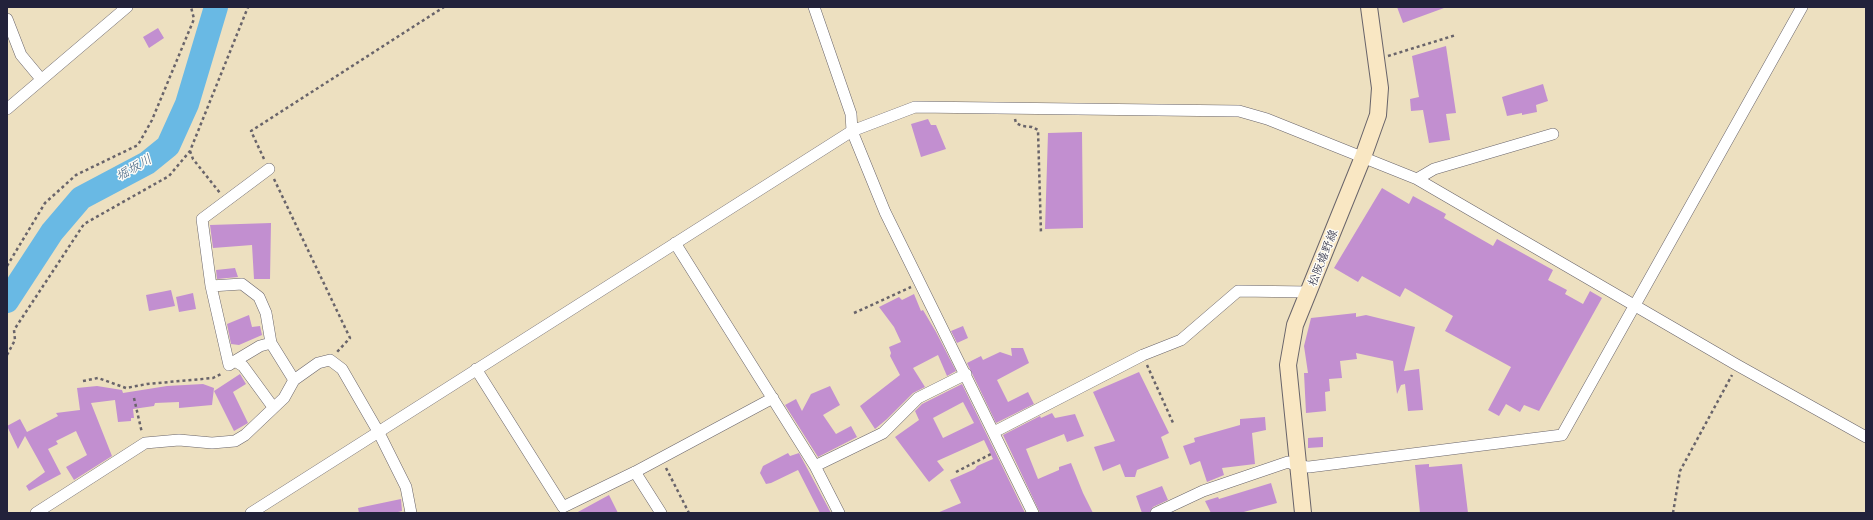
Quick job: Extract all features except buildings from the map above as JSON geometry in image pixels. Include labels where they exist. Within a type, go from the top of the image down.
[{"type":"main road","name":"松阪嬉野線","points":[[1303,513],[1297,466],[1288,365],[1295,325],[1363,157],[1378,115],[1380,88],[1369,7]]},
{"type":"street","points":[[7,109],[127,7]]},
{"type":"street","points":[[814,7],[851,114],[852,131],[885,212],[966,374],[1033,513]]},
{"type":"street","points":[[1156,513],[1203,491],[1288,462],[1297,466],[1309,467],[1562,435],[1634,304],[1802,7]]},
{"type":"street","points":[[7,19],[21,55],[41,79]]},
{"type":"street","points":[[250,513],[379,433],[476,369],[852,131],[915,107],[1239,111],[1267,119],[1418,180],[1737,365],[1866,437]]},
{"type":"street","points":[[1418,180],[1434,169],[1553,134]]},
{"type":"street","points":[[232,363],[211,286],[202,219],[269,169]]},
{"type":"street","points":[[675,243],[815,466],[840,513]]},
{"type":"street","points":[[211,286],[242,284],[259,297],[266,313],[271,343],[294,380]]},
{"type":"street","points":[[994,432],[1143,356],[1181,340],[1238,292],[1308,292]]},
{"type":"street","points":[[232,363],[260,346],[271,343]]},
{"type":"street","points":[[36,513],[145,443],[179,440],[212,443],[235,441],[245,435],[284,398],[294,380],[318,363],[330,360],[342,369],[379,433],[406,487],[411,513]]},
{"type":"street","points":[[232,363],[243,366],[273,407]]},
{"type":"street","points":[[476,369],[565,510],[660,457],[773,398]]},
{"type":"street","points":[[815,466],[883,433],[918,398],[966,374]]},
{"type":"street","points":[[635,472],[661,513]]},
{"type":"path","points":[[7,266],[45,203],[76,175],[138,145],[152,120],[194,19],[191,7]]},
{"type":"path","points":[[7,355],[15,340],[14,330],[84,224],[169,176],[190,151],[248,7]]},
{"type":"path","points":[[330,360],[350,338],[251,132],[444,7]]},
{"type":"path","points":[[1376,59],[1456,35]]},
{"type":"path","points":[[1014,108],[1016,123],[1038,130],[1040,234]]},
{"type":"path","points":[[190,151],[198,164],[228,200]]},
{"type":"path","points":[[854,313],[920,282]]},
{"type":"path","points":[[1143,356],[1174,425]]},
{"type":"path","points":[[83,381],[98,378],[126,388],[147,384],[213,378],[224,372],[232,363]]},
{"type":"path","points":[[1673,513],[1680,471],[1737,365]]},
{"type":"path","points":[[134,398],[144,440]]},
{"type":"path","points":[[956,472],[1002,448]]},
{"type":"path","points":[[660,457],[689,513]]},
{"type":"waterway","name":"堀坂川","points":[[7,301],[52,232],[81,198],[147,163],[168,146],[187,104],[216,7]]}]
